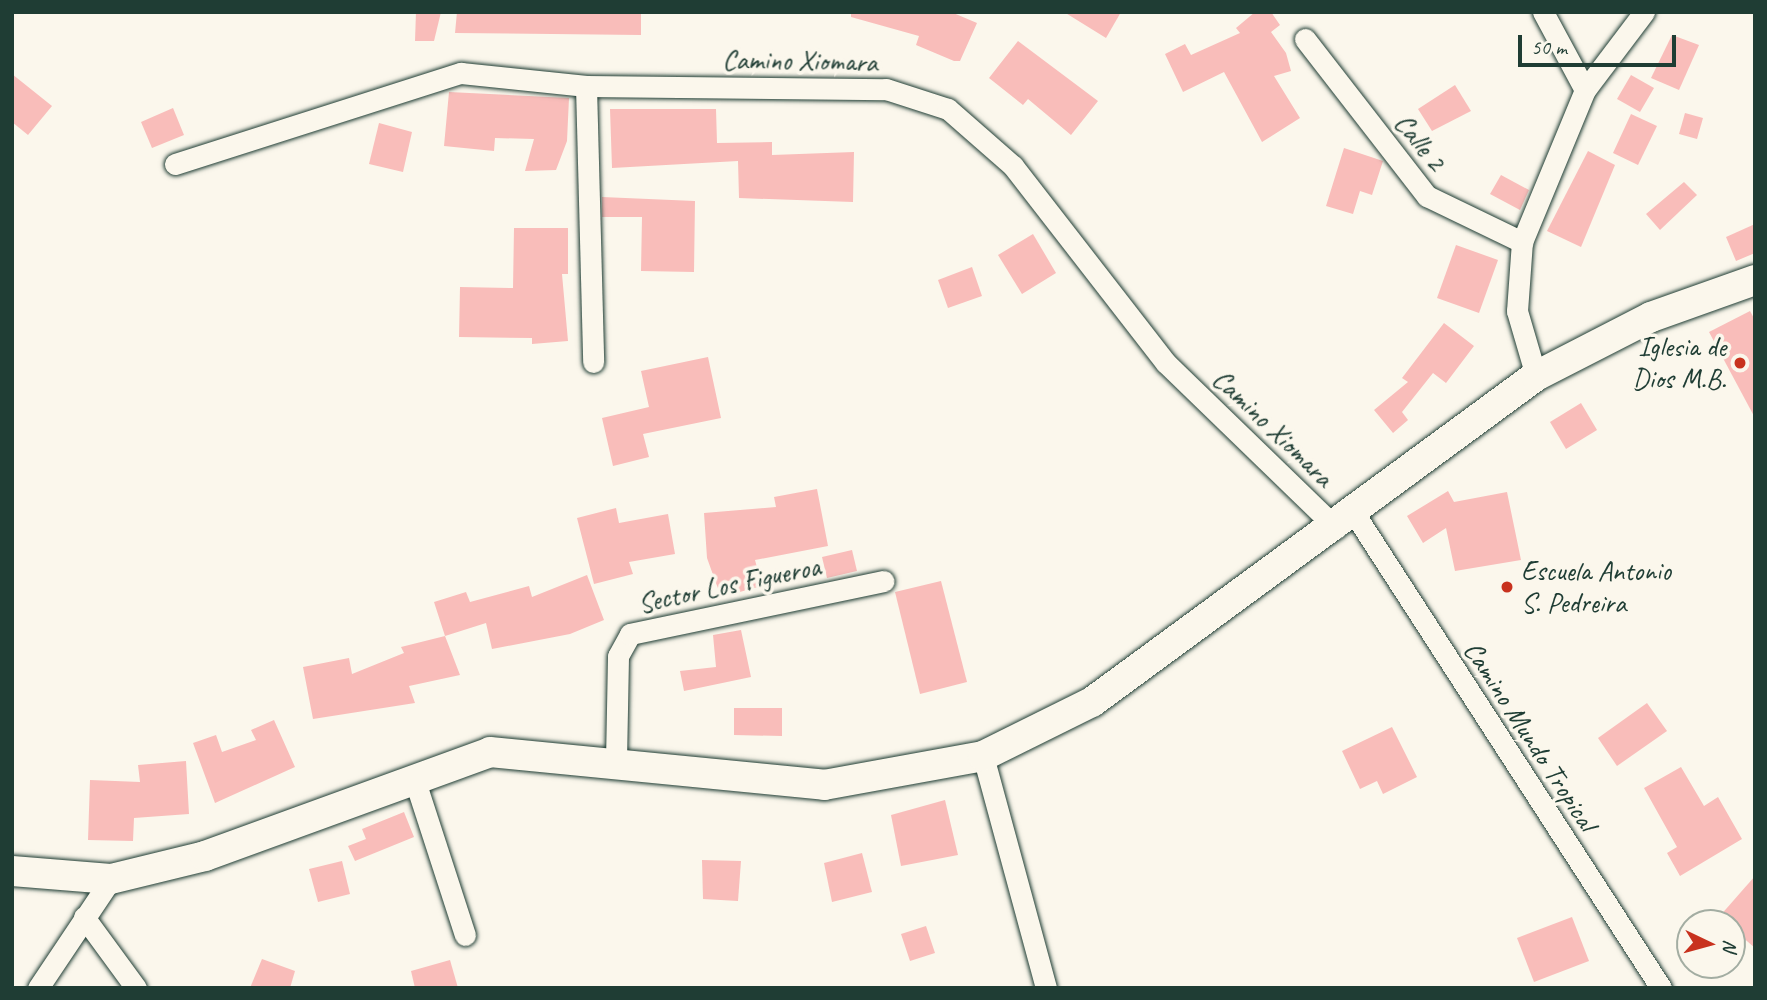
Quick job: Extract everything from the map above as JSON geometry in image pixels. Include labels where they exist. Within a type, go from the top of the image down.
[{"type":"street","points":[[1543,12],[1585,90]]},
{"type":"street","points":[[1536,376],[1517,311],[1522,242],[1585,90],[1644,12]]},
{"type":"street","name":"Calle 2","points":[[1305,39],[1427,196],[1522,242]]},
{"type":"street","name":"Camino Xiomara","points":[[175,164],[461,73],[586,86],[886,89],[948,109],[1013,166],[1166,363],[1344,521]]},
{"type":"street","points":[[586,86],[593,362]]},
{"type":"street","points":[[12,872],[111,879],[205,856],[490,752],[616,761],[824,785],[983,757],[1092,702],[1344,521],[1536,376],[1651,317],[1755,280]]},
{"type":"street","name":"Camino Mundo Tropical","points":[[1344,521],[1661,988]]},
{"type":"street","name":"Sector Los Figueroa","points":[[616,761],[618,656],[630,634],[884,581]]},
{"type":"street","points":[[983,757],[1046,988]]},
{"type":"street","points":[[414,778],[465,934]]},
{"type":"street","points":[[38,988],[111,879]]},
{"type":"street","points":[[84,917],[136,988]]},
{"type":"building","points":[[416,12],[441,12],[434,41],[415,41]]},
{"type":"building","points":[[457,12],[641,12],[641,35],[455,33]]},
{"type":"building","points":[[851,12],[951,12],[977,23],[960,61],[954,61],[916,45],[919,36],[851,17]]},
{"type":"building","points":[[1064,12],[1121,12],[1106,38]]},
{"type":"building","points":[[1255,12],[1271,12],[1280,25],[1271,32],[1286,53],[1291,71],[1274,76],[1300,118],[1262,142],[1224,72],[1183,92],[1165,54],[1185,44],[1191,55],[1240,33],[1236,28]]},
{"type":"building","points":[[1672,35],[1699,45],[1679,90],[1651,78]]},
{"type":"building","points":[[1018,41],[1098,101],[1071,135],[1028,99],[1023,105],[989,78]]},
{"type":"building","points":[[12,74],[52,106],[28,135],[12,122]]},
{"type":"building","points":[[1631,75],[1654,88],[1640,112],[1617,99]]},
{"type":"building","points":[[1455,85],[1471,111],[1432,131],[1418,109]]},
{"type":"building","points":[[449,92],[569,98],[567,141],[556,170],[525,171],[534,139],[495,138],[494,151],[444,146]]},
{"type":"building","points":[[173,108],[184,135],[152,148],[141,122]]},
{"type":"building","points":[[610,109],[716,109],[717,143],[772,142],[772,155],[854,152],[853,202],[739,198],[738,161],[612,168]]},
{"type":"building","points":[[1685,113],[1703,118],[1697,139],[1679,134]]},
{"type":"building","points":[[1631,114],[1657,126],[1638,165],[1613,153]]},
{"type":"building","points":[[379,123],[412,132],[403,172],[369,164]]},
{"type":"building","points":[[1344,148],[1383,161],[1372,195],[1360,191],[1353,214],[1326,206]]},
{"type":"building","points":[[1588,151],[1615,165],[1581,247],[1547,231]]},
{"type":"building","points":[[1501,175],[1529,190],[1520,210],[1490,194]]},
{"type":"building","points":[[1684,182],[1697,195],[1660,230],[1646,214]]},
{"type":"building","points":[[602,197],[695,201],[694,272],[641,271],[642,217],[602,217]]},
{"type":"building","points":[[1755,224],[1755,253],[1736,261],[1726,237]]},
{"type":"building","points":[[514,228],[568,228],[568,274],[562,274],[568,341],[532,344],[532,338],[459,337],[460,287],[513,288]]},
{"type":"building","points":[[1033,234],[1056,273],[1022,294],[998,255]]},
{"type":"building","points":[[1456,245],[1498,260],[1479,313],[1437,298]]},
{"type":"building","points":[[972,267],[982,296],[948,308],[938,280]]},
{"type":"building","name":"Iglesia de Dios M.B.","points":[[1750,311],[1755,320],[1755,418],[1709,332]]},
{"type":"building","points":[[1444,323],[1474,346],[1446,383],[1433,373],[1402,412],[1408,420],[1393,433],[1374,410],[1408,382],[1402,378]]},
{"type":"building","points":[[708,357],[721,418],[643,434],[649,457],[613,466],[602,418],[649,407],[641,371]]},
{"type":"building","points":[[1581,403],[1597,430],[1566,449],[1550,422]]},
{"type":"building","points":[[817,489],[828,546],[755,560],[762,586],[721,597],[707,558],[704,513],[776,507],[774,497]]},
{"type":"building","points":[[1448,491],[1454,502],[1507,492],[1521,560],[1455,571],[1446,528],[1423,543],[1407,516]]},
{"type":"building","points":[[616,508],[619,523],[668,514],[675,554],[629,562],[633,574],[594,584],[577,518]]},
{"type":"building","points":[[852,550],[857,571],[827,578],[822,557]]},
{"type":"building","points":[[587,575],[604,620],[570,634],[492,649],[486,623],[445,636],[434,602],[466,592],[470,602],[529,586],[532,597]]},
{"type":"building","points":[[941,581],[967,682],[920,694],[895,592]]},
{"type":"building","points":[[741,630],[751,677],[684,691],[680,671],[716,667],[713,635]]},
{"type":"building","points":[[445,636],[460,675],[409,686],[415,703],[313,719],[303,667],[349,658],[352,674],[404,653],[401,647]]},
{"type":"building","points":[[1647,703],[1667,731],[1617,766],[1598,738]]},
{"type":"building","points":[[734,708],[782,708],[782,736],[734,735]]},
{"type":"building","points":[[274,720],[295,767],[215,803],[193,743],[216,735],[222,752],[256,740],[251,730]]},
{"type":"building","points":[[1392,727],[1417,777],[1383,794],[1377,781],[1360,789],[1342,751]]},
{"type":"building","points":[[186,761],[189,814],[134,818],[133,841],[88,840],[90,780],[140,782],[138,765]]},
{"type":"building","points":[[1681,767],[1704,806],[1718,797],[1742,839],[1680,876],[1667,853],[1677,847],[1644,788]]},
{"type":"building","points":[[945,800],[958,855],[901,866],[891,815]]},
{"type":"building","points":[[404,812],[414,837],[355,861],[348,846],[366,839],[362,829]]},
{"type":"building","points":[[862,853],[872,892],[832,902],[824,863]]},
{"type":"building","points":[[702,860],[741,861],[738,901],[703,899]]},
{"type":"building","points":[[342,861],[350,894],[318,902],[309,869]]},
{"type":"building","points":[[1755,876],[1755,948],[1746,940],[1746,909],[1726,909]]},
{"type":"building","points":[[1572,917],[1589,961],[1534,982],[1517,938]]},
{"type":"building","points":[[926,926],[935,953],[910,961],[901,934]]},
{"type":"building","points":[[262,959],[295,971],[290,988],[250,988]]},
{"type":"building","points":[[450,960],[458,988],[415,988],[411,971]]},
{"type":"place","name":"Iglesia de Dios M.B.","points":[[1740,363]]},
{"type":"place","name":"Escuela Antonio S. Pedreira","points":[[1507,587]]}]
